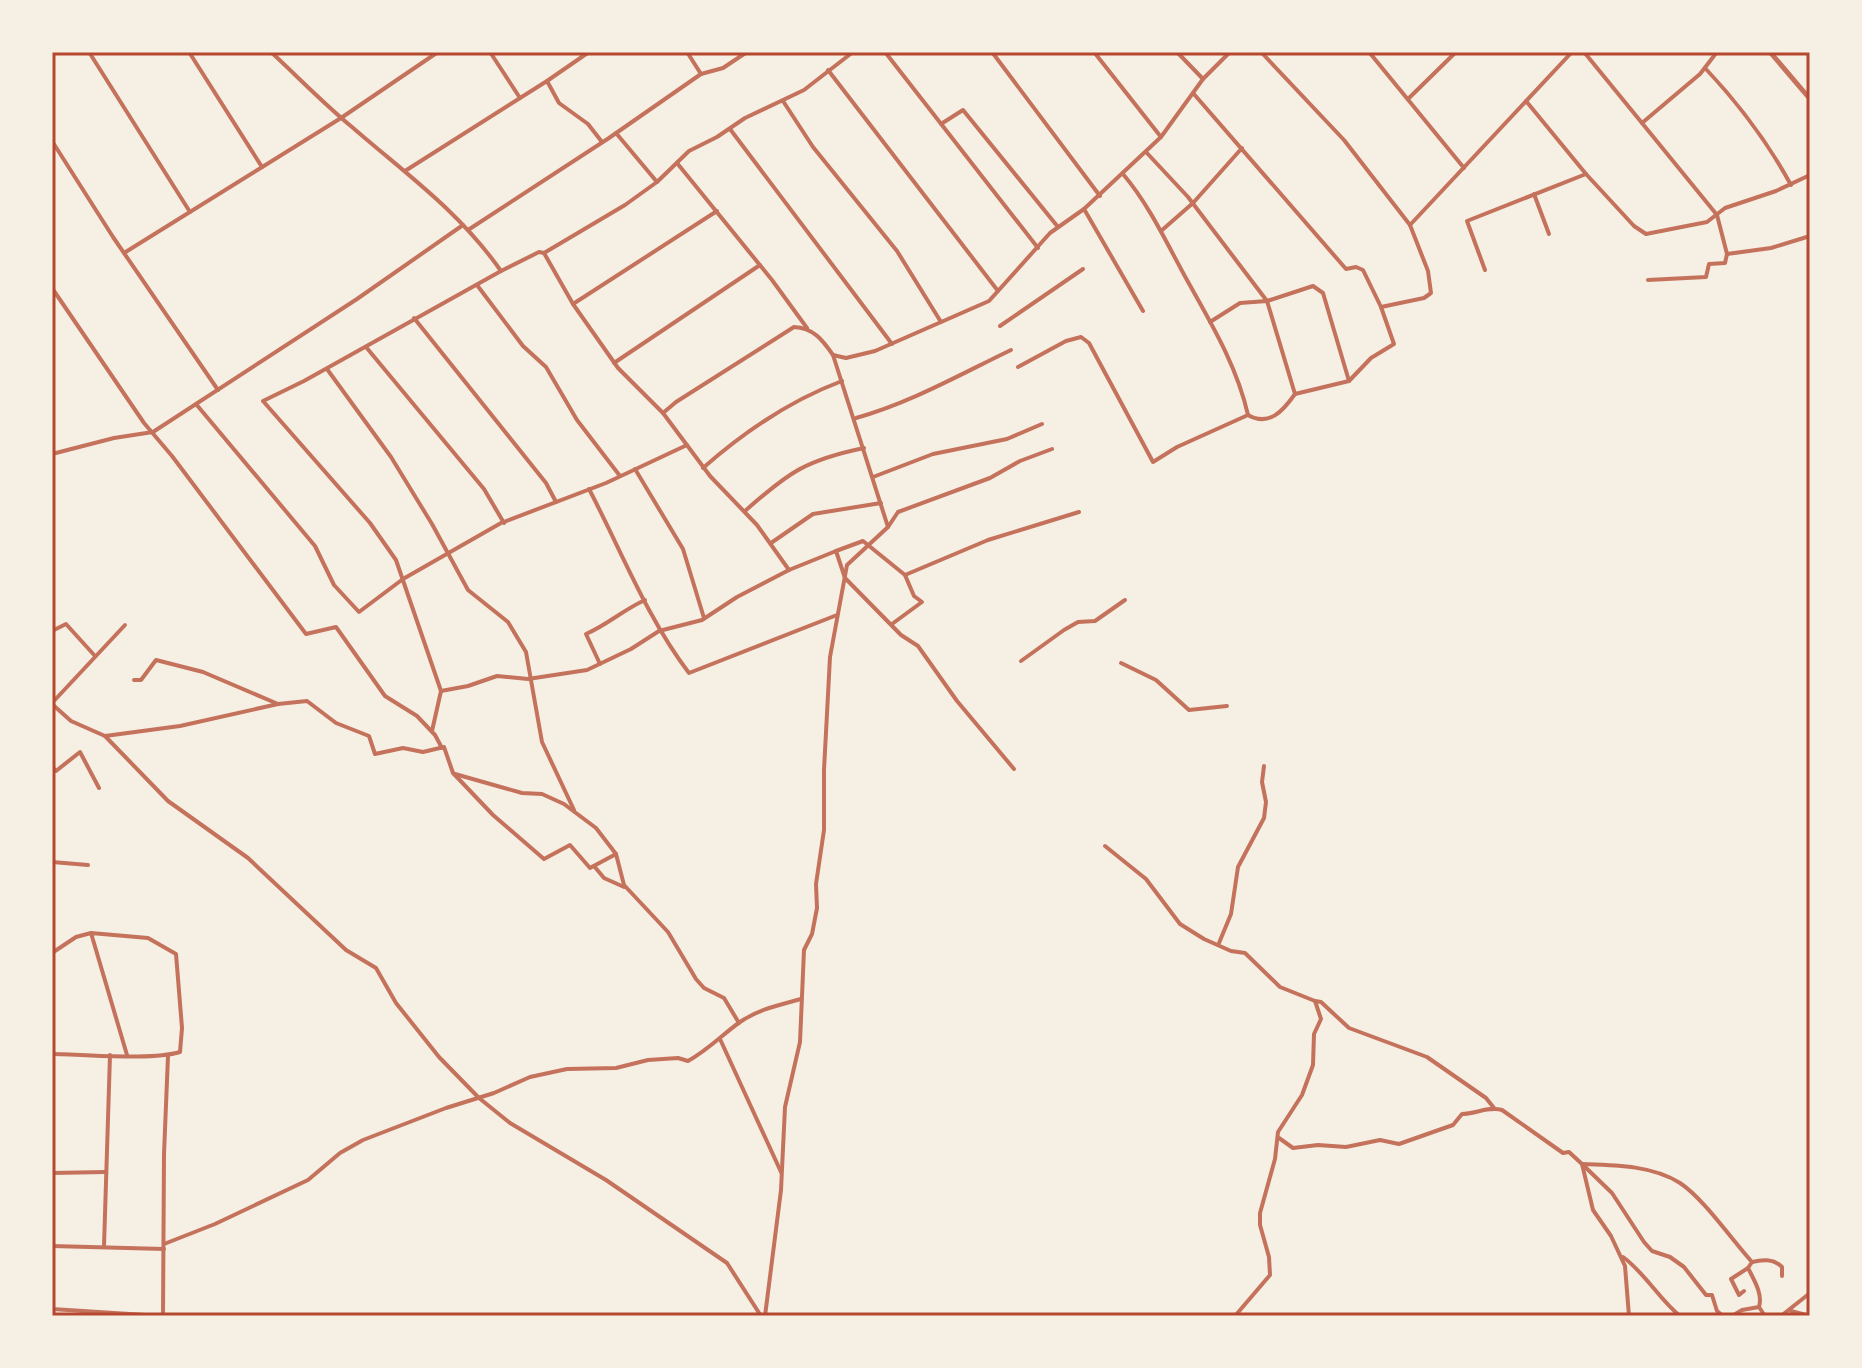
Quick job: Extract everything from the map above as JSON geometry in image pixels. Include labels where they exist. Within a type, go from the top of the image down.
[{"type":"street","points":[[89,52],[190,212]]},
{"type":"street","points":[[189,52],[262,167]]},
{"type":"street","points":[[271,52],[341,118],[433,193],[501,271]]},
{"type":"street","points":[[124,253],[341,118],[438,52]]},
{"type":"street","points":[[490,52],[520,98]]},
{"type":"street","points":[[405,171],[589,52]]},
{"type":"street","points":[[687,52],[701,74]]},
{"type":"street","points":[[468,230],[701,74],[723,68],[747,52]]},
{"type":"street","points":[[432,731],[441,691],[396,560],[370,523],[263,401],[327,369],[501,271],[539,252],[544,253],[625,205],[657,182],[689,151],[745,118],[804,90],[853,52]]},
{"type":"street","points":[[885,52],[1038,248]]},
{"type":"street","points":[[992,52],[1100,196]]},
{"type":"street","points":[[1094,52],[1161,137]]},
{"type":"street","points":[[1177,52],[1203,79]]},
{"type":"street","points":[[833,355],[846,358],[875,351],[989,301],[1058,227],[1100,196],[1161,137],[1203,79],[1230,52]]},
{"type":"street","points":[[1261,52],[1344,140],[1410,225],[1428,271],[1431,293],[1424,298],[1381,307]]},
{"type":"street","points":[[1369,52],[1464,168]]},
{"type":"street","points":[[1408,99],[1456,52]]},
{"type":"street","points":[[1410,225],[1572,52]]},
{"type":"street","points":[[1584,52],[1717,215],[1727,254],[1725,263],[1709,264],[1706,277],[1648,280]]},
{"type":"street","points":[[1642,123],[1705,68],[1717,52]]},
{"type":"street","points":[[1770,52],[1810,99]]},
{"type":"street","points":[[1705,68],[1768,143],[1791,185]]},
{"type":"street","points":[[828,70],[998,291]]},
{"type":"street","points":[[547,81],[559,103],[588,124],[602,142]]},
{"type":"street","points":[[1123,174],[1139,193],[1210,322],[1241,386],[1248,415],[1257,420],[1270,418],[1282,412],[1295,394],[1349,381],[1371,358],[1394,344],[1363,270],[1356,267],[1346,269],[1193,93]]},
{"type":"street","points":[[783,101],[813,147],[897,251],[941,322]]},
{"type":"street","points":[[1526,101],[1586,174],[1634,226],[1646,234],[1707,222],[1734,204],[1791,185],[1810,175]]},
{"type":"street","points":[[941,124],[963,110],[1058,227]]},
{"type":"street","points":[[729,128],[892,344]]},
{"type":"street","points":[[616,133],[657,182]]},
{"type":"street","points":[[52,141],[218,390]]},
{"type":"street","points":[[1161,231],[1193,203],[1242,148]]},
{"type":"street","points":[[1146,152],[1193,203],[1267,301],[1295,394]]},
{"type":"street","points":[[677,163],[807,328],[823,340],[833,355],[888,527]]},
{"type":"street","points":[[1485,270],[1467,221],[1586,174]]},
{"type":"street","points":[[1534,194],[1549,234]]},
{"type":"street","points":[[1084,209],[1143,311]]},
{"type":"street","points":[[573,304],[717,211]]},
{"type":"street","points":[[52,454],[114,438],[153,432],[357,299],[463,225]]},
{"type":"street","points":[[1727,254],[1771,248],[1810,236]]},
{"type":"street","points":[[544,253],[573,304],[614,363],[663,413],[703,468],[771,543],[789,570]]},
{"type":"street","points":[[614,363],[760,265]]},
{"type":"street","points":[[1000,326],[1083,269]]},
{"type":"street","points":[[477,285],[523,346],[546,367],[577,420],[620,476]]},
{"type":"street","points":[[1210,322],[1240,303],[1267,301],[1313,286],[1323,293],[1349,381]]},
{"type":"street","points":[[52,288],[144,423],[306,634],[336,627],[385,696],[417,716],[432,731],[453,773],[493,815],[544,859],[570,845],[590,868],[616,854]]},
{"type":"street","points":[[414,318],[546,483],[556,502]]},
{"type":"street","points":[[663,413],[794,327],[807,328]]},
{"type":"street","points":[[1018,367],[1066,341],[1081,337],[1089,343],[1153,462],[1177,447],[1248,415]]},
{"type":"street","points":[[366,347],[484,489],[504,523]]},
{"type":"street","points":[[855,418],[930,391],[1011,350]]},
{"type":"street","points":[[327,369],[391,457],[468,590],[508,622],[526,652],[542,742],[574,810]]},
{"type":"street","points":[[703,468],[728,446],[763,423],[815,391],[842,381]]},
{"type":"street","points":[[196,404],[315,546],[334,585],[359,612],[403,579],[504,523],[687,445]]},
{"type":"street","points":[[873,477],[933,454],[1007,439],[1042,424]]},
{"type":"street","points":[[744,511],[795,470],[825,456],[864,448]]},
{"type":"street","points":[[763,1316],[786,1126],[785,1107],[800,1042],[804,950],[812,934],[817,908],[816,884],[824,830],[830,657],[847,565],[888,527],[898,512],[990,478],[1020,461],[1052,449]]},
{"type":"street","points":[[635,469],[683,549],[704,618]]},
{"type":"street","points":[[589,489],[645,600],[689,673],[837,615]]},
{"type":"street","points":[[771,543],[813,514],[881,503]]},
{"type":"street","points":[[905,575],[988,540],[1079,512]]},
{"type":"street","points":[[441,691],[497,676],[531,678],[587,670],[662,630],[704,618],[789,570],[863,541],[905,575],[914,596],[922,602],[892,624]]},
{"type":"street","points":[[836,551],[845,578],[901,635],[918,646],[957,701],[1014,769]]},
{"type":"street","points":[[600,664],[586,634],[645,600]]},
{"type":"street","points":[[1021,661],[1064,630],[1078,622],[1095,621],[1125,600]]},
{"type":"street","points":[[52,631],[66,624],[95,656]]},
{"type":"street","points":[[125,625],[52,704],[71,721],[105,736],[168,801],[248,858],[346,950],[376,968],[396,1003],[439,1057],[479,1098],[510,1123],[606,1180],[727,1263],[763,1316]]},
{"type":"street","points":[[134,680],[141,680],[156,660],[203,672],[278,704]]},
{"type":"street","points":[[1121,663],[1156,680],[1189,710],[1227,706]]},
{"type":"street","points":[[105,736],[180,726],[278,704],[307,701],[336,723],[369,736],[375,754],[403,748],[423,752],[442,748]]},
{"type":"street","points":[[52,767],[56,771],[80,752],[99,788]]},
{"type":"street","points":[[1219,943],[1231,914],[1238,867],[1264,818],[1264,766]]},
{"type":"street","points":[[453,773],[522,793],[542,794],[574,810],[596,828],[616,854],[616,863],[627,889],[668,932],[696,979],[704,988],[724,998],[739,1023]]},
{"type":"street","points":[[1105,846],[1146,879],[1180,924],[1204,939],[1219,943],[1231,951],[1245,953],[1280,987],[1321,1002],[1349,1028],[1427,1057],[1486,1098],[1494,1108],[1513,1117],[1563,1153],[1569,1152],[1612,1193],[1652,1251],[1670,1257],[1684,1267],[1706,1295],[1712,1295],[1717,1311],[1723,1316]]},
{"type":"street","points":[[52,862],[88,865]]},
{"type":"street","points":[[594,866],[604,878],[627,889]]},
{"type":"street","points":[[91,933],[127,1055]]},
{"type":"street","points":[[52,953],[76,937],[91,933],[148,938],[176,954],[182,1028],[180,1052],[168,1056],[52,1054]]},
{"type":"street","points":[[52,1246],[164,1246],[308,1180],[340,1153],[363,1140],[530,1077],[567,1069],[596,1070],[673,1058],[688,1061],[739,1023],[763,1010],[801,999]]},
{"type":"street","points":[[1235,1316],[1270,1275],[1269,1257],[1260,1225],[1281,1126],[1302,1095],[1313,1065],[1314,1034],[1321,1019],[1315,1001]]},
{"type":"street","points":[[720,1039],[781,1173]]},
{"type":"street","points":[[104,1246],[110,1055]]},
{"type":"street","points":[[52,1309],[163,1316],[168,1056]]},
{"type":"street","points":[[1278,1137],[1293,1148],[1318,1145],[1346,1147],[1380,1140],[1399,1144],[1453,1125],[1462,1114],[1494,1108]]},
{"type":"street","points":[[1582,1164],[1593,1210],[1625,1266],[1629,1316]]},
{"type":"street","points":[[1582,1164],[1641,1169],[1681,1184],[1752,1262]]},
{"type":"street","points":[[52,1173],[105,1172]]},
{"type":"street","points":[[1621,1256],[1632,1264],[1667,1307],[1680,1316]]},
{"type":"street","points":[[1744,1291],[1739,1295],[1735,1292],[1731,1279],[1752,1262],[1769,1259],[1777,1262],[1782,1267],[1782,1276]]},
{"type":"street","points":[[1748,1268],[1758,1288],[1759,1307]]},
{"type":"street","points":[[1781,1316],[1810,1293]]},
{"type":"street","points":[[1732,1316],[1742,1310],[1759,1307]]},
{"type":"street","points":[[1759,1307],[1765,1316]]},
{"type":"street","points":[[1791,1311],[1810,1316]]}]
